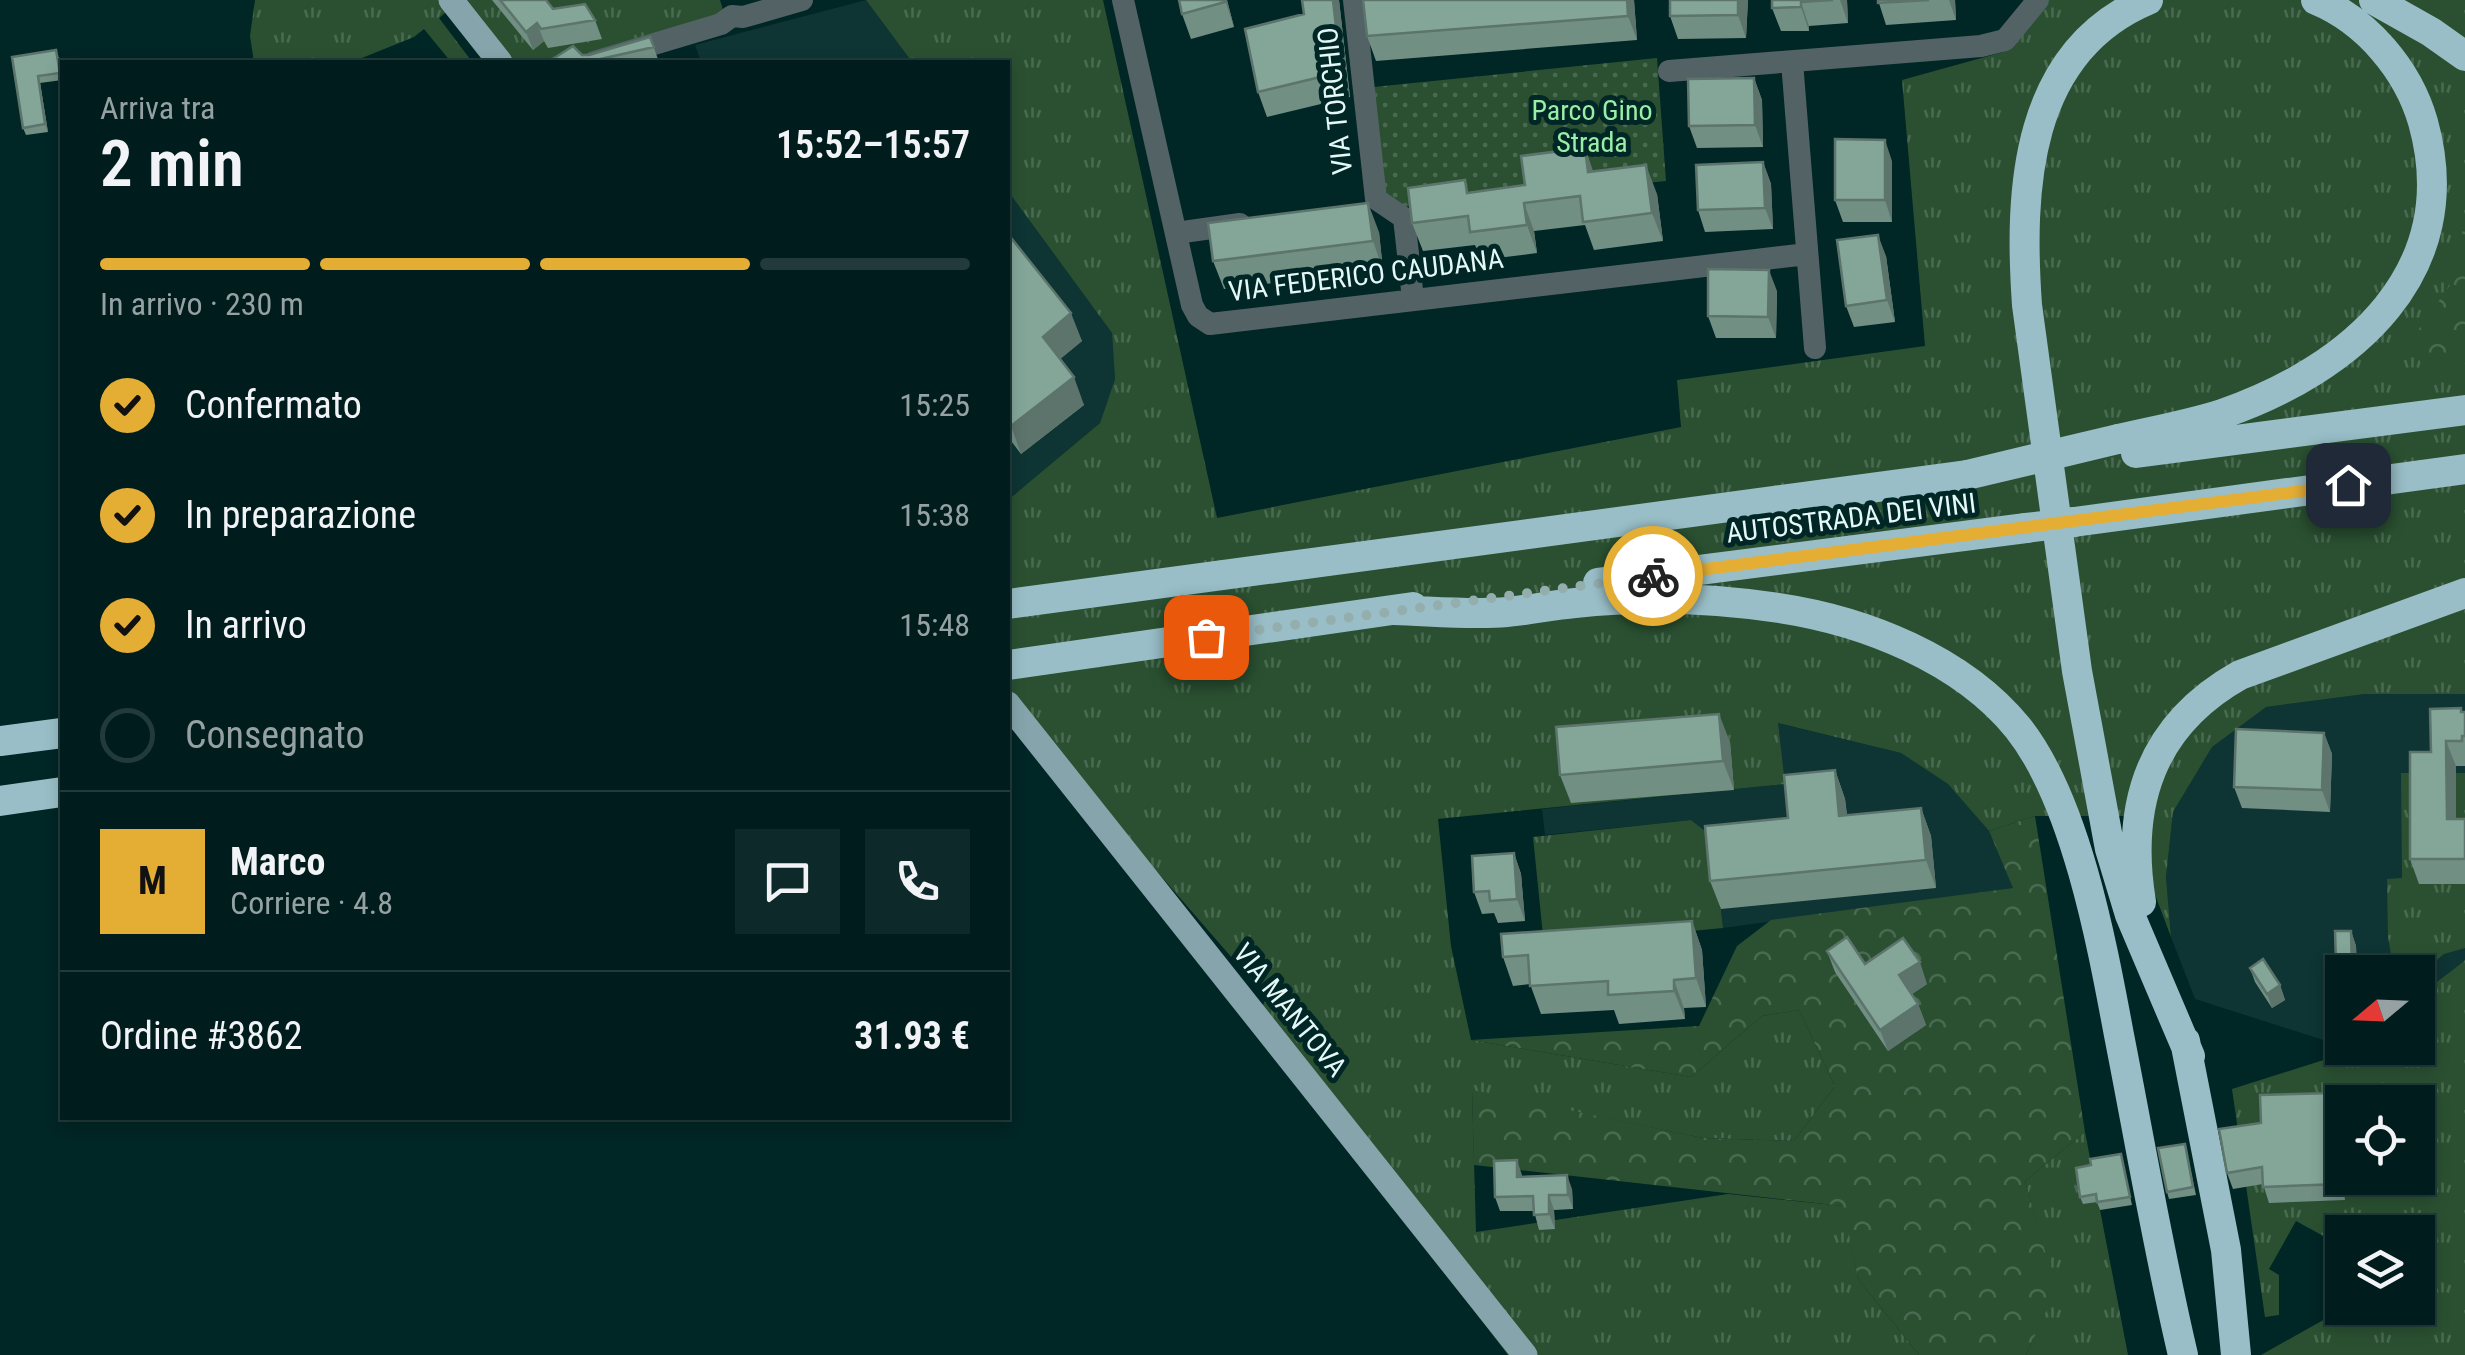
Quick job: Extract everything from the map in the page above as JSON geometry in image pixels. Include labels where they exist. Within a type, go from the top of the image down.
[{"type":"highway","points":[[2110,0],[2066,39],[2042,72],[2026,107],[2008,181],[2005,254],[2018,382],[2082,828],[2182,1355]]},
{"type":"highway","points":[[2148,0],[2102,29],[2078,52],[2054,87],[2027,169],[2024,260],[2077,671],[2110,848],[2130,916],[2190,1056]]},
{"type":"highway","points":[[2120,447],[2224,413],[2285,388],[2321,367],[2373,325],[2398,296],[2416,264],[2428,227],[2432,190],[2430,148],[2418,107],[2402,74],[2378,44],[2316,0]]},
{"type":"highway","points":[[2374,0],[2465,56]]},
{"type":"highway","name":"AUTOSTRADA DEI VINI","points":[[1010,604],[1966,475],[2120,447],[2465,410]]},
{"type":"highway","name":"AUTOSTRADA DEI VINI","points":[[1013,664],[2465,469]]},
{"type":"highway","points":[[2236,1355],[2226,1250],[2190,1056],[2142,909],[2134,838],[2142,800],[2166,740],[2212,691],[2240,675],[2465,593]]},
{"type":"highway","points":[[1394,610],[1504,612],[1624,600],[1725,602],[1827,618],[1921,652],[1966,680],[1992,702],[2033,752],[2046,774],[2070,836],[2100,934]]},
{"type":"highway","points":[[0,742],[60,733]]},
{"type":"highway","points":[[0,801],[60,792]]},
{"type":"highway","points":[[2169,1297],[2174,1355]]},
{"type":"main road","points":[[451,0],[498,60]]},
{"type":"main road","name":"VIA MANTOVA","points":[[1010,707],[1525,1355]]},
{"type":"street","points":[[601,60],[722,24],[728,8],[743,17],[802,0]]},
{"type":"street","name":"VIA FEDERICO CAUDANA","points":[[1123,0],[1192,305],[1198,316],[1210,324],[1807,254]]},
{"type":"street","name":"VIA TORCHIO","points":[[1355,0],[1370,203],[1404,218],[1414,299]]},
{"type":"street","points":[[1669,71],[1981,46],[2005,40],[2038,0]]},
{"type":"street","points":[[1792,62],[1815,348]]},
{"type":"street","points":[[1176,233],[1270,220]]},
{"type":"shaded area","points":[[866,0],[911,60],[700,60],[695,45]]},
{"type":"shaded area","points":[[1010,194],[1112,333],[1115,379],[1100,423],[1010,498]]},
{"type":"shaded area","points":[[2365,694],[2465,694],[2465,960],[2435,984],[2435,955],[2325,955],[2325,1041],[2195,999],[2171,937],[2166,877],[2173,812],[2212,747],[2265,707]]},
{"type":"shaded area","points":[[1777,723],[1901,753],[1948,784],[1989,831],[2014,888],[1723,928],[1713,837],[1691,820],[1545,835],[1542,809],[1785,784]]},
{"type":"green space","points":[[255,0],[461,0],[439,18],[470,59],[449,60],[424,29],[414,37],[357,60],[254,60],[250,36]]},
{"type":"green space","points":[[465,0],[720,0],[726,20],[590,60],[510,60]]},
{"type":"green space","points":[[866,0],[1103,0],[1217,518],[1681,427],[1677,380],[1925,346],[1902,80],[2003,52],[2045,0],[2465,0],[2465,694],[2365,694],[2266,707],[2212,747],[2173,812],[2166,877],[2171,937],[2145,868],[2149,816],[2035,816],[1989,831],[1948,784],[1901,753],[1778,723],[1785,784],[1438,819],[1451,946],[1471,1040],[1691,1077],[1762,1016],[1799,1010],[1835,1086],[1794,1141],[1703,1138],[1472,1091],[1476,1232],[1728,1194],[1844,1206],[1858,1279],[1919,1355],[1508,1355],[1256,1026],[1266,997],[1010,702],[1010,498],[1100,423],[1115,379],[1112,333],[1010,194],[1010,60],[911,60]]},
{"type":"green space","name":"Parco Gino Strada","points":[[1657,58],[1666,181],[1382,209],[1364,88]]},
{"type":"green space","points":[[2465,215],[2465,363],[2424,369],[2410,342],[2455,278]]},
{"type":"green space","points":[[2401,773],[2465,773],[2465,948],[2444,954],[2435,961],[2435,955],[2391,955],[2387,879],[2402,878]]},
{"type":"green space","points":[[2035,816],[2085,1132],[2025,1181],[2056,1290],[2026,1355],[1919,1355],[1858,1279],[1843,1206],[1474,1165],[1472,1090],[1703,1138],[1794,1141],[1835,1086],[1799,1010],[1762,1016],[1691,1077],[1471,1040],[1699,1026],[1737,946],[1771,920],[2013,888],[1989,831]]},
{"type":"green space","points":[[1691,820],[1713,837],[1723,928],[1544,945],[1533,837]]},
{"type":"green space","points":[[2465,960],[2465,1355],[2261,1355],[2325,1319],[2325,1325],[2435,1325],[2435,1215],[2325,1215],[2325,1237],[2296,1221],[2269,1269],[2279,1275],[2279,1315],[2265,1317],[2232,1089],[2325,1060],[2325,1065],[2435,1065],[2435,984]]},
{"type":"green space","points":[[2085,1132],[2128,1355],[2026,1355],[2055,1290],[2025,1181]]},
{"type":"building","points":[[500,0],[546,0],[553,9],[585,4],[595,20],[541,29],[537,23],[526,32]]},
{"type":"building","points":[[1179,0],[1225,0],[1225,2],[1182,14]]},
{"type":"building","points":[[1302,0],[1333,0],[1341,72],[1258,92],[1245,29],[1304,14]]},
{"type":"building","points":[[1363,0],[1627,0],[1628,16],[1367,36]]},
{"type":"building","points":[[1670,0],[1738,0],[1738,15],[1670,16]]},
{"type":"building","points":[[1772,0],[1833,0],[1772,8]]},
{"type":"building","points":[[1878,0],[1929,0],[1878,3]]},
{"type":"building","points":[[650,37],[654,47],[596,60],[551,60],[573,46],[582,55]]},
{"type":"building","points":[[56,50],[60,73],[38,76],[45,124],[23,128],[12,57]]},
{"type":"building","points":[[1754,78],[1755,125],[1689,126],[1688,79]]},
{"type":"building","points":[[1835,139],[1885,140],[1885,200],[1835,200]]},
{"type":"building","points":[[1585,148],[1588,172],[1646,165],[1652,213],[1583,222],[1580,196],[1524,203],[1527,225],[1470,232],[1468,216],[1412,223],[1408,188],[1465,180],[1467,193],[1525,185],[1521,156]]},
{"type":"building","points":[[1763,162],[1765,208],[1698,210],[1696,165]]},
{"type":"building","points":[[1368,203],[1373,241],[1213,261],[1208,223]]},
{"type":"building","points":[[1878,235],[1887,300],[1846,306],[1837,240]]},
{"type":"building","points":[[1010,237],[1071,313],[1043,337],[1074,377],[1011,426]]},
{"type":"building","points":[[1708,269],[1769,270],[1768,317],[1708,316]]},
{"type":"building","points":[[2461,708],[2465,712],[2465,736],[2462,741],[2446,741],[2447,819],[2465,819],[2465,859],[2410,859],[2410,752],[2431,752],[2430,709]]},
{"type":"building","points":[[1719,714],[1723,761],[1560,775],[1556,727]]},
{"type":"building","points":[[2236,729],[2324,733],[2322,790],[2234,787]]},
{"type":"building","points":[[1835,770],[1839,816],[1921,808],[1926,860],[1710,881],[1705,826],[1788,818],[1784,775]]},
{"type":"building","points":[[1514,853],[1517,899],[1490,901],[1489,891],[1474,892],[1472,856]]},
{"type":"building","points":[[1692,921],[1696,978],[1674,980],[1674,991],[1608,995],[1608,981],[1530,986],[1528,955],[1503,957],[1501,934]]},
{"type":"building","points":[[2335,931],[2351,931],[2352,955],[2336,955]]},
{"type":"building","points":[[1847,937],[1865,964],[1903,938],[1920,962],[1899,975],[1918,1004],[1880,1030],[1827,951]]},
{"type":"building","points":[[2263,959],[2280,985],[2267,994],[2250,968]]},
{"type":"building","points":[[2325,1093],[2325,1185],[2263,1187],[2262,1167],[2227,1173],[2219,1129],[2261,1123],[2260,1095]]},
{"type":"building","points":[[2185,1144],[2193,1187],[2167,1192],[2158,1148]]},
{"type":"building","points":[[2121,1154],[2130,1197],[2097,1202],[2096,1194],[2080,1197],[2076,1168],[2091,1165],[2090,1159]]},
{"type":"building","points":[[1517,1160],[1517,1177],[1567,1175],[1568,1195],[1549,1195],[1549,1214],[1534,1215],[1533,1196],[1495,1197],[1494,1161]]},
{"type":"way so far","points":[[1206,637],[1653,576]]},
{"type":"route","points":[[1653,576],[2348,485]]}]
